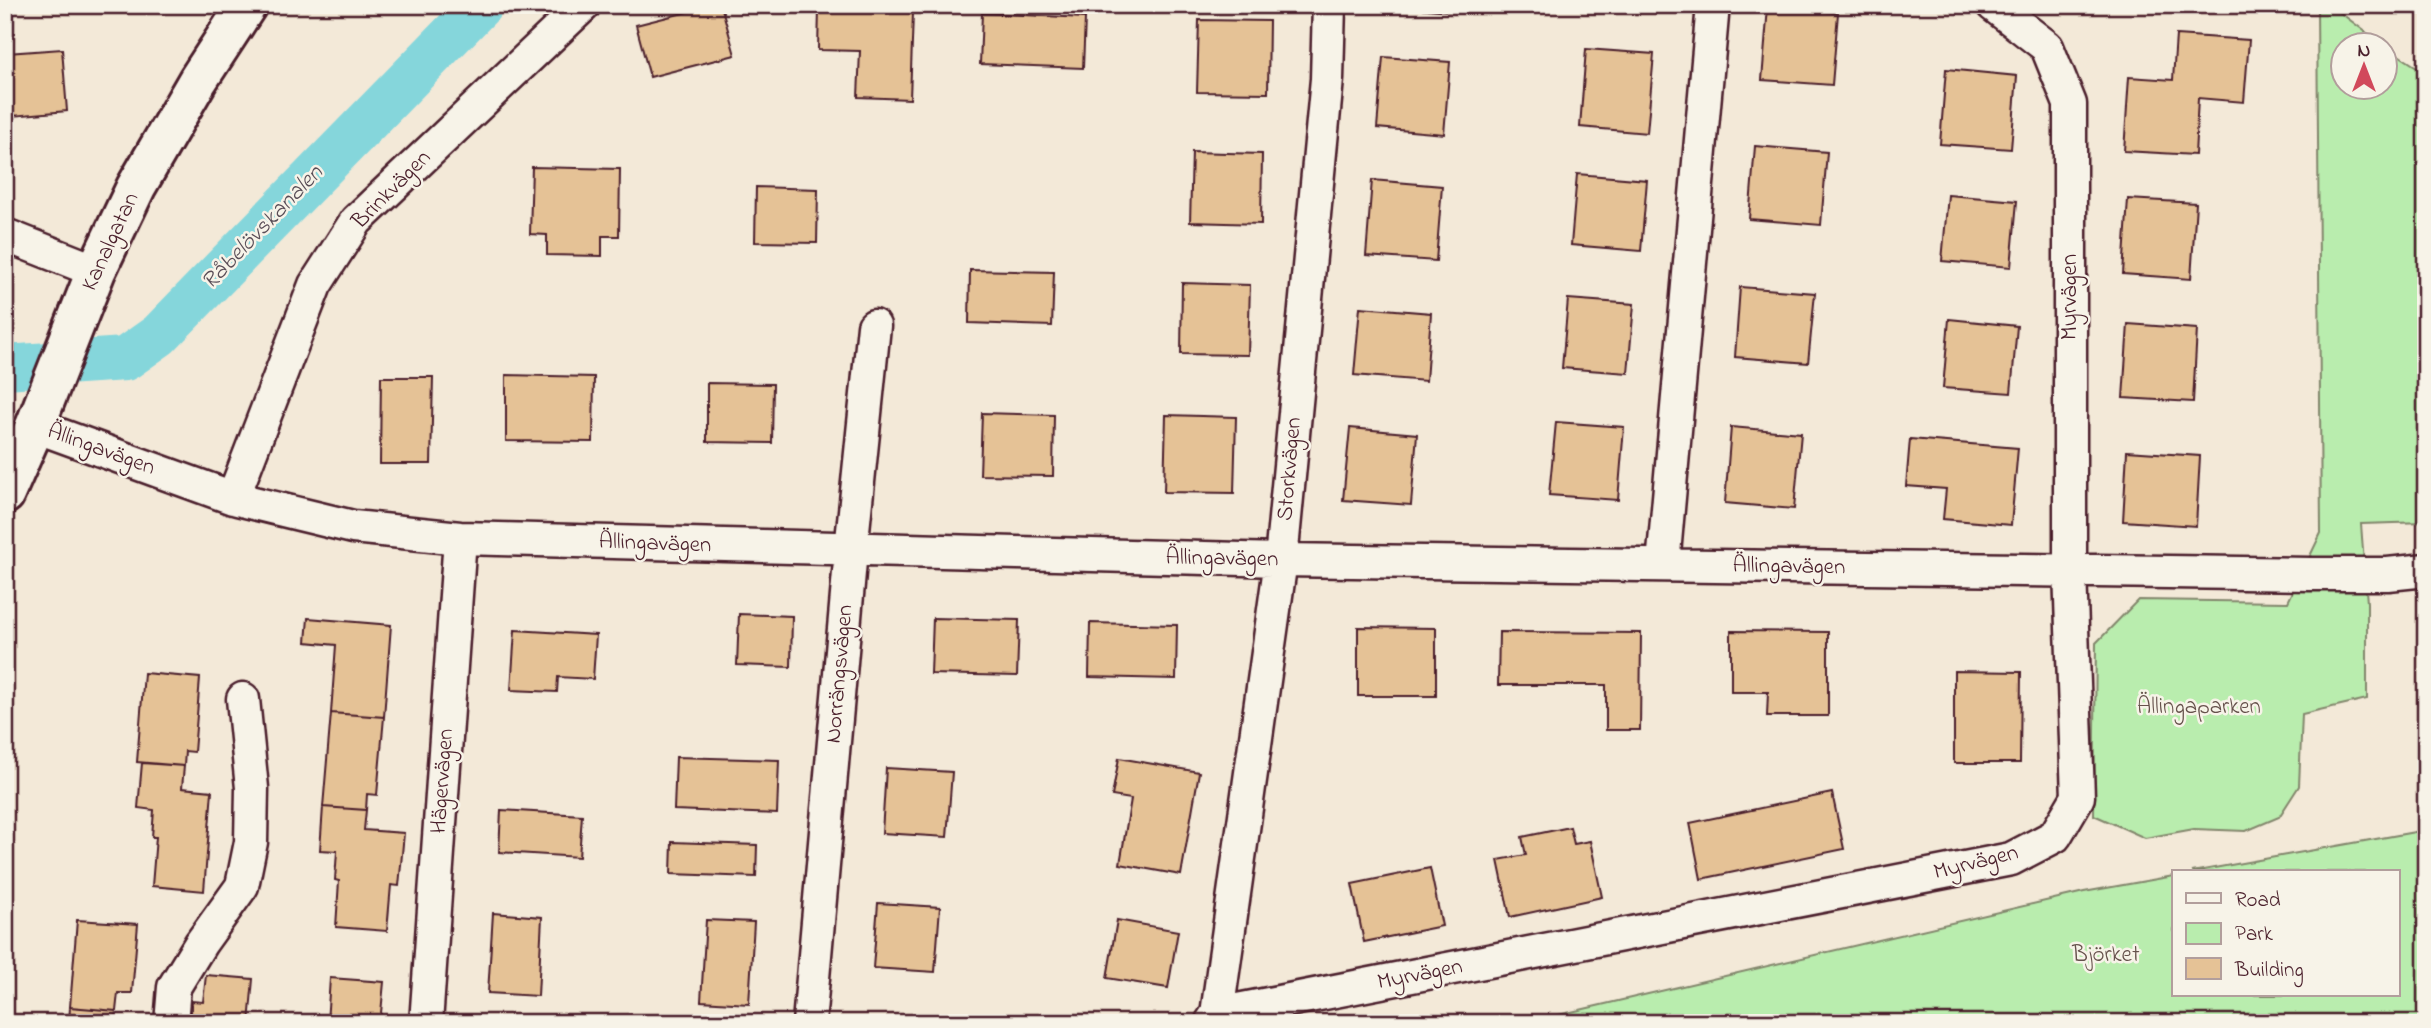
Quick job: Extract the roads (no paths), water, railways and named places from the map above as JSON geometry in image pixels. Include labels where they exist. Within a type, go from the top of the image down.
[{"type":"street","name":"Kanalgatan","points":[[5,494],[96,271],[149,163],[198,80],[247,5]]},
{"type":"street","name":"Brinkvägen","points":[[233,498],[315,285],[356,221],[584,5]]},
{"type":"street","name":"Storkvägen","points":[[1214,1018],[1282,560],[1327,79],[1329,5]]},
{"type":"street","points":[[1663,565],[1713,5]]},
{"type":"street","name":"Myrvägen","points":[[1214,1018],[2011,859],[2054,836],[2078,797],[2070,571],[2070,104],[2047,47],[1993,5]]},
{"type":"street","points":[[5,235],[96,271]]},
{"type":"street","name":"Norrängsvägen","points":[[809,1023],[851,550],[874,326]]},
{"type":"street","name":"Ällingavägen","points":[[35,426],[233,498],[353,527],[460,538],[1282,560],[2070,571],[2388,573],[2426,570]]},
{"type":"street","name":"Hägervägen","points":[[426,1023],[460,538]]},
{"type":"street","points":[[171,1023],[174,986],[242,886],[251,842],[253,788],[243,699]]},
{"type":"waterway","name":"Råbelövskanalen","points":[[5,367],[125,359],[159,335],[481,5]]},
{"type":"park label","name":"Ällingaparken","points":[[2199,707]]},
{"type":"park label","name":"Björket","points":[[2106,955]]}]
